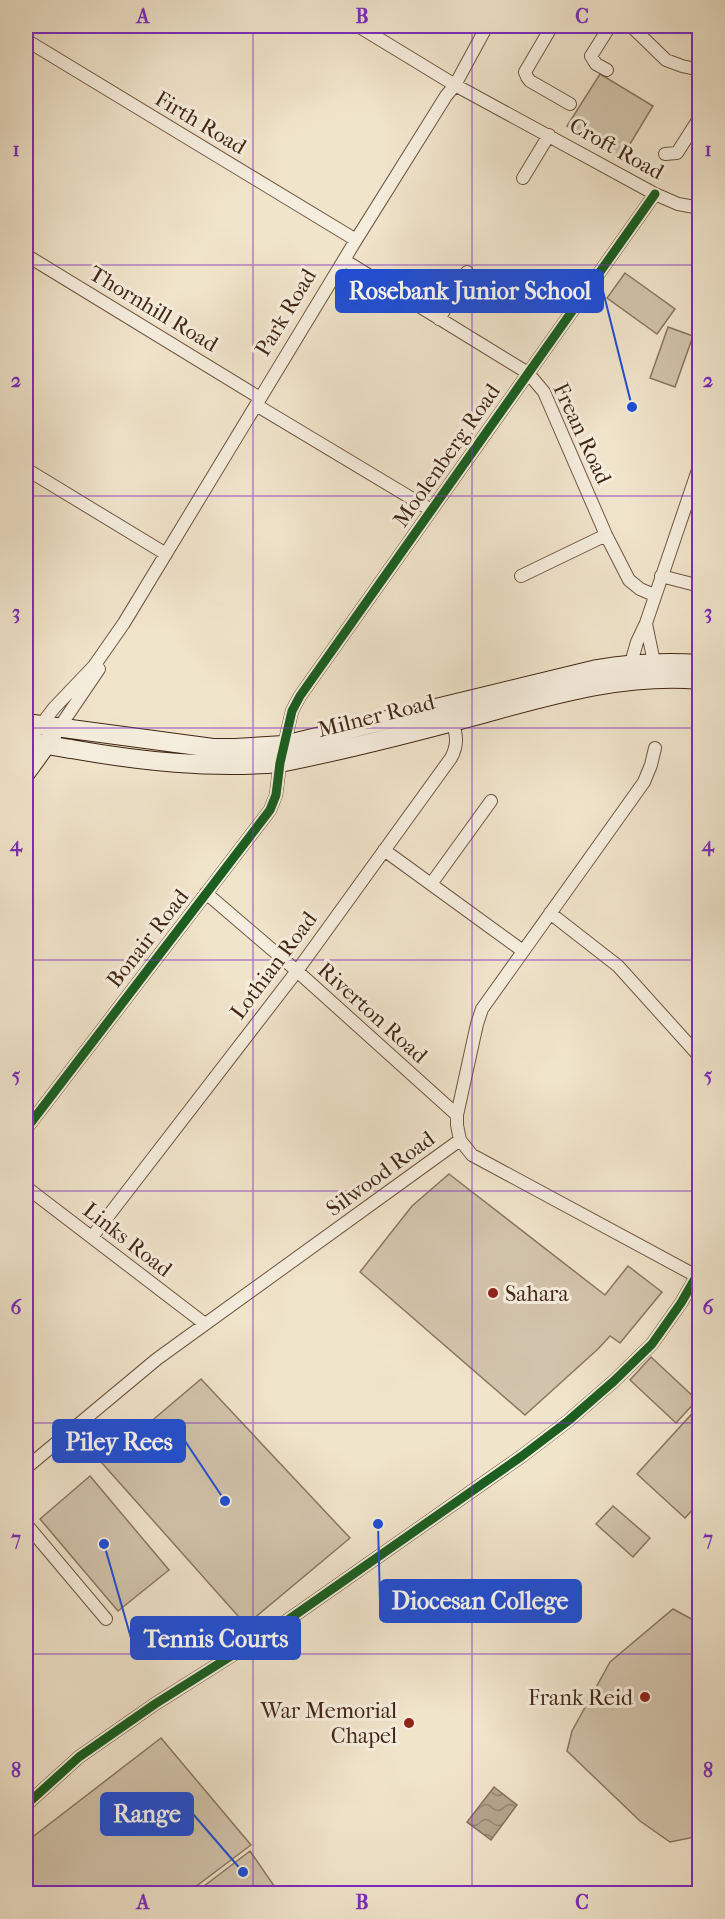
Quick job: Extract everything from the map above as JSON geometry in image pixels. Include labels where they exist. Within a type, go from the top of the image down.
[{"type":"main road","name":"Milner Road","points":[[450,714],[588,671],[631,663],[699,664]]},
{"type":"main road","name":"Milner Road","points":[[32,743],[185,764],[253,765],[282,754],[450,714],[617,681],[665,678],[699,680]]},
{"type":"main road","name":"Milner Road","points":[[42,726],[213,748],[235,748],[282,754]]},
{"type":"main road","name":"Park Road","points":[[26,773],[32,743],[42,726]]},
{"type":"street","name":"Croft Road","points":[[358,26],[455,85],[656,194],[678,204],[699,208]]},
{"type":"street","name":"Park Road","points":[[42,726],[54,708],[94,666],[124,623],[356,240],[455,85],[487,26]]},
{"type":"street","points":[[552,26],[525,72],[526,77],[570,104]]},
{"type":"street","points":[[607,70],[596,64],[591,56],[610,26]]},
{"type":"street","points":[[631,26],[666,60],[699,70]]},
{"type":"street","name":"Firth Road","points":[[26,40],[356,240]]},
{"type":"street","points":[[665,154],[677,153],[699,117]]},
{"type":"street","name":"Croft Road","points":[[523,178],[549,135]]},
{"type":"street","name":"Moolenberg Road","points":[[282,754],[292,711],[300,696],[656,194]]},
{"type":"street","name":"Thornhill Road","points":[[26,255],[430,510]]},
{"type":"street","name":"Frean Road","points":[[344,260],[528,373],[544,392],[606,535],[629,580],[640,589],[654,595]]},
{"type":"street","points":[[439,319],[467,272]]},
{"type":"street","points":[[631,663],[699,464]]},
{"type":"street","points":[[26,468],[166,554]]},
{"type":"street","points":[[522,576],[606,535]]},
{"type":"street","points":[[661,576],[699,586]]},
{"type":"street","points":[[646,622],[654,662]]},
{"type":"street","name":"Park Road","points":[[42,726],[93,679],[124,623]]},
{"type":"street","name":"Lothian Road","points":[[92,1237],[297,971],[451,758],[457,745],[450,714]]},
{"type":"street","name":"Silwood Road","points":[[26,1468],[112,1394],[178,1342],[460,1140],[457,1115],[479,1016],[644,782],[655,748]]},
{"type":"street","name":"Bonair Road","points":[[26,1129],[274,803],[282,754]]},
{"type":"street","points":[[431,884],[491,801]]},
{"type":"street","points":[[384,850],[523,951]]},
{"type":"street","name":"Riverton Road","points":[[206,893],[297,971],[457,1115]]},
{"type":"street","points":[[550,913],[618,966],[699,1057]]},
{"type":"street","points":[[26,1805],[79,1757],[155,1704],[285,1622],[522,1456],[568,1421],[652,1344],[698,1278],[472,1155],[467,1152],[460,1140]]},
{"type":"street","name":"Links Road","points":[[26,1187],[205,1324]]},
{"type":"street","points":[[26,1524],[106,1619]]},
{"type":"shaded area","points":[[600,74],[653,106],[621,159],[567,126]]},
{"type":"shaded area","points":[[625,273],[675,309],[657,334],[607,298]]},
{"type":"shaded area","points":[[668,327],[693,336],[675,387],[650,378]]},
{"type":"shaded area","name":"Sahara","points":[[449,1174],[605,1295],[628,1266],[662,1292],[620,1343],[610,1336],[525,1415],[360,1272],[412,1206]]},
{"type":"shaded area","points":[[651,1357],[697,1400],[676,1423],[630,1380]]},
{"type":"shaded area","points":[[201,1379],[350,1538],[246,1625],[102,1463]]},
{"type":"shaded area","points":[[699,1406],[699,1503],[685,1518],[637,1474]]},
{"type":"shaded area","points":[[90,1476],[169,1570],[118,1611],[40,1519]]},
{"type":"shaded area","points":[[613,1506],[650,1538],[633,1557],[596,1524]]},
{"type":"shaded area","name":"Frank Reid","points":[[673,1609],[699,1623],[700,1836],[670,1842],[640,1821],[567,1751],[572,1731],[610,1662]]},
{"type":"shaded area","points":[[161,1738],[251,1845],[187,1893],[26,1893],[26,1842]]},
{"type":"shaded area","points":[[250,1851],[279,1893],[195,1893]]},
{"type":"water","points":[[494,1787],[517,1805],[491,1840],[467,1822]]},
{"type":"cycle path","points":[[26,1129],[270,810],[276,795],[280,763],[292,711],[300,696],[655,194]]},
{"type":"cycle path","points":[[26,1805],[79,1757],[155,1704],[285,1622],[522,1456],[568,1421],[652,1344],[696,1277]]},
{"type":"place","name":"Rosebank Junior School","points":[[632,407]]},
{"type":"place","name":"Sahara","points":[[493,1293]]},
{"type":"place","name":"Piley Rees","points":[[225,1501]]},
{"type":"place","name":"Diocesan College","points":[[378,1524]]},
{"type":"place","name":"Tennis Courts","points":[[104,1544]]},
{"type":"place","name":"Frank Reid","points":[[645,1697]]},
{"type":"place","name":"War Memorial Chapel","points":[[409,1723]]},
{"type":"place","name":"Range","points":[[243,1872]]}]
